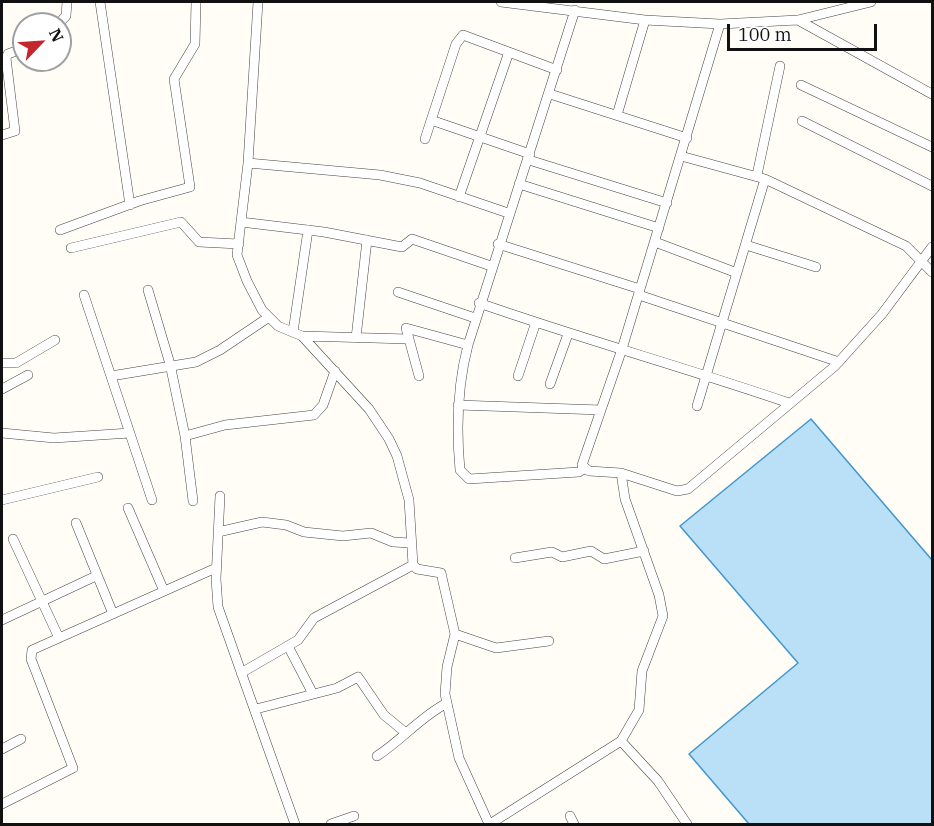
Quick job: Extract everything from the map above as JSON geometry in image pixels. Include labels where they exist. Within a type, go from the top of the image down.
[{"type":"street","points":[[100,2],[130,205]]},
{"type":"street","points":[[60,230],[130,205],[190,188],[174,79],[195,44],[196,2]]},
{"type":"street","points":[[258,2],[248,163],[237,255],[247,281],[262,310],[278,326],[297,334],[408,339]]},
{"type":"street","points":[[501,2],[530,3],[645,20],[720,24],[798,20],[871,2]]},
{"type":"street","points":[[575,10],[550,94],[479,303],[460,373],[458,405],[460,470],[469,479],[579,472],[584,469],[621,473],[677,491],[688,489],[839,363],[882,314],[933,247]]},
{"type":"street","points":[[617,115],[645,20]]},
{"type":"street","points":[[798,20],[933,94]]},
{"type":"street","points":[[584,469],[582,465],[622,349],[720,24]]},
{"type":"street","points":[[425,139],[459,38],[467,36],[557,70]]},
{"type":"street","points":[[2,135],[15,131],[6,58],[12,52]]},
{"type":"street","points":[[459,196],[509,52]]},
{"type":"street","points":[[698,405],[746,245],[761,177],[780,66]]},
{"type":"street","points":[[801,85],[933,147]]},
{"type":"street","points":[[550,94],[687,138]]},
{"type":"street","points":[[430,120],[529,157],[667,203]]},
{"type":"street","points":[[802,121],[933,186]]},
{"type":"street","points":[[681,156],[761,177],[906,246],[933,272]]},
{"type":"street","points":[[248,163],[380,175],[420,183],[508,213]]},
{"type":"street","points":[[519,184],[659,228]]},
{"type":"street","points":[[71,248],[181,222],[199,242],[239,243]]},
{"type":"street","points":[[241,222],[308,230],[402,247],[412,239],[491,266]]},
{"type":"street","points":[[297,334],[308,230]]},
{"type":"street","points":[[356,338],[367,240]]},
{"type":"street","points":[[655,242],[737,273]]},
{"type":"street","points":[[498,244],[839,363]]},
{"type":"street","points":[[746,245],[816,267]]},
{"type":"street","points":[[148,290],[170,364],[185,436],[194,501]]},
{"type":"street","points":[[398,292],[475,318]]},
{"type":"street","points":[[84,295],[152,500]]},
{"type":"street","points":[[479,303],[568,334],[707,375],[789,403]]},
{"type":"street","points":[[111,375],[170,364],[196,362],[220,350],[269,317]]},
{"type":"street","points":[[518,376],[536,322]]},
{"type":"street","points":[[419,376],[406,328],[468,345]]},
{"type":"street","points":[[297,334],[369,409],[397,456],[409,500],[413,565],[417,569],[441,573],[455,634],[447,667],[447,703],[459,758],[489,825],[621,741],[639,710],[642,671],[663,616],[659,595],[626,499],[621,473]]},
{"type":"street","points":[[550,384],[568,334]]},
{"type":"street","points":[[2,363],[16,363],[55,340]]},
{"type":"street","points":[[185,436],[225,425],[314,415],[323,405],[335,371]]},
{"type":"street","points":[[2,389],[28,375]]},
{"type":"street","points":[[458,405],[601,410]]},
{"type":"street","points":[[2,433],[54,438],[130,433]]},
{"type":"street","points":[[2,500],[98,477]]},
{"type":"street","points":[[220,496],[216,568],[218,607],[256,709],[294,825]]},
{"type":"street","points":[[128,508],[164,591]]},
{"type":"street","points":[[218,532],[262,522],[286,525],[304,532],[343,536],[371,533],[393,542],[410,543]]},
{"type":"street","points":[[76,523],[113,614]]},
{"type":"street","points":[[14,539],[58,638]]},
{"type":"street","points":[[515,558],[552,552],[562,557],[591,551],[604,559],[644,551]]},
{"type":"street","points":[[241,673],[298,640],[314,618],[413,565]]},
{"type":"street","points":[[2,804],[73,768],[30,659],[32,650],[216,568]]},
{"type":"street","points":[[2,620],[96,576]]},
{"type":"street","points":[[455,634],[496,648],[549,641]]},
{"type":"street","points":[[288,646],[313,693]]},
{"type":"street","points":[[256,709],[337,688],[358,676],[384,715],[406,733]]},
{"type":"street","points":[[377,756],[398,743],[429,713],[447,703]]},
{"type":"street","points":[[2,749],[21,739]]},
{"type":"street","points":[[621,741],[658,781],[683,823]]},
{"type":"street","points":[[331,825],[354,816]]},
{"type":"water","points":[[811,419],[932,560],[932,824],[749,824],[689,754],[798,663],[680,526]]}]
